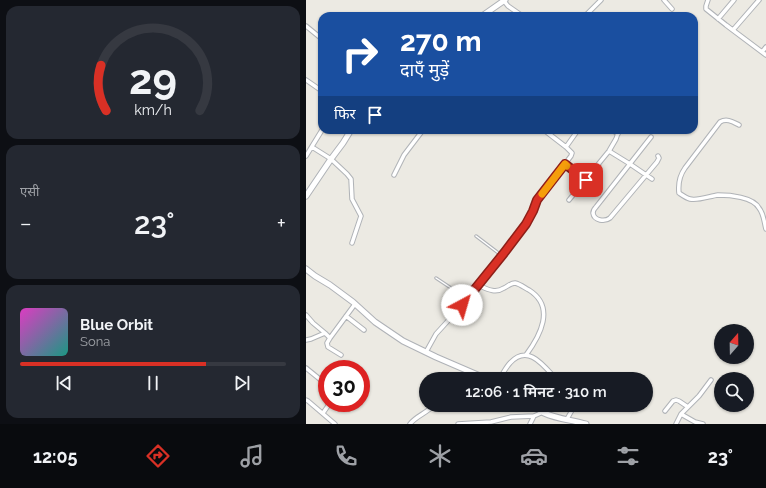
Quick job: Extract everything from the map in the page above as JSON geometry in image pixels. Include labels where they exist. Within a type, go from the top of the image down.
[{"type":"street","points":[[589,12],[601,0]]},
{"type":"street","points":[[664,0],[672,9]]},
{"type":"street","points":[[708,0],[706,9],[766,55]]},
{"type":"street","points":[[718,18],[734,0]]},
{"type":"street","points":[[733,30],[759,0]]},
{"type":"street","points":[[488,12],[501,1],[518,12]]},
{"type":"street","points":[[306,26],[318,35]]},
{"type":"street","points":[[762,52],[766,47]]},
{"type":"street","points":[[306,80],[318,88]]},
{"type":"street","points":[[739,125],[728,120],[720,122],[682,173],[679,193],[694,200],[718,195],[753,201],[760,208],[763,214],[766,229]]},
{"type":"street","points":[[306,156],[320,134]]},
{"type":"street","points":[[306,196],[349,134]]},
{"type":"street","points":[[394,175],[404,155],[420,134]]},
{"type":"street","points":[[426,352],[436,334],[502,256],[530,218],[537,200],[571,156],[572,153],[549,134]]},
{"type":"street","points":[[566,147],[575,134]]},
{"type":"street","points":[[569,200],[609,151],[617,134]]},
{"type":"street","points":[[651,137],[593,211],[595,216],[604,221],[610,218],[647,175],[657,162],[659,158],[658,156]]},
{"type":"street","points":[[312,146],[330,159],[350,178],[352,199],[361,216],[352,243]]},
{"type":"street","points":[[609,151],[652,179]]},
{"type":"street","points":[[565,164],[586,180]]},
{"type":"street","points":[[306,269],[330,285],[355,304],[375,322],[403,341],[471,372]]},
{"type":"street","points":[[478,285],[488,290],[498,291],[512,283],[515,283],[536,295],[543,306],[543,322],[541,331],[526,355]]},
{"type":"street","points":[[342,355],[328,347],[327,343],[355,304]]},
{"type":"street","points":[[306,315],[330,338]]},
{"type":"street","points":[[346,316],[364,330]]},
{"type":"street","points":[[306,340],[325,333]]},
{"type":"street","points":[[504,372],[509,363],[521,355],[526,355],[538,360],[549,372]]},
{"type":"street","points":[[306,368],[318,378]]},
{"type":"street","points":[[676,424],[681,414],[699,396],[711,380]]},
{"type":"street","points":[[306,400],[335,424]]},
{"type":"street","points":[[666,411],[676,400],[679,400],[688,407]]},
{"type":"street","points":[[410,424],[414,419],[426,412]]},
{"type":"street","points":[[458,424],[491,422],[512,417],[534,416],[543,412],[558,418],[586,424]]},
{"type":"street","points":[[567,419],[571,412]]},
{"type":"street","points":[[681,414],[695,422],[703,424]]},
{"type":"street","points":[[530,424],[534,416]]},
{"type":"lane","points":[[476,236],[502,256]]},
{"type":"lane","points":[[436,278],[467,298]]},
{"type":"slow traffic","points":[[542,194],[565,164],[567,166]]},
{"type":"route","points":[[462,305],[526,224],[537,200],[565,164],[586,180]]}]
